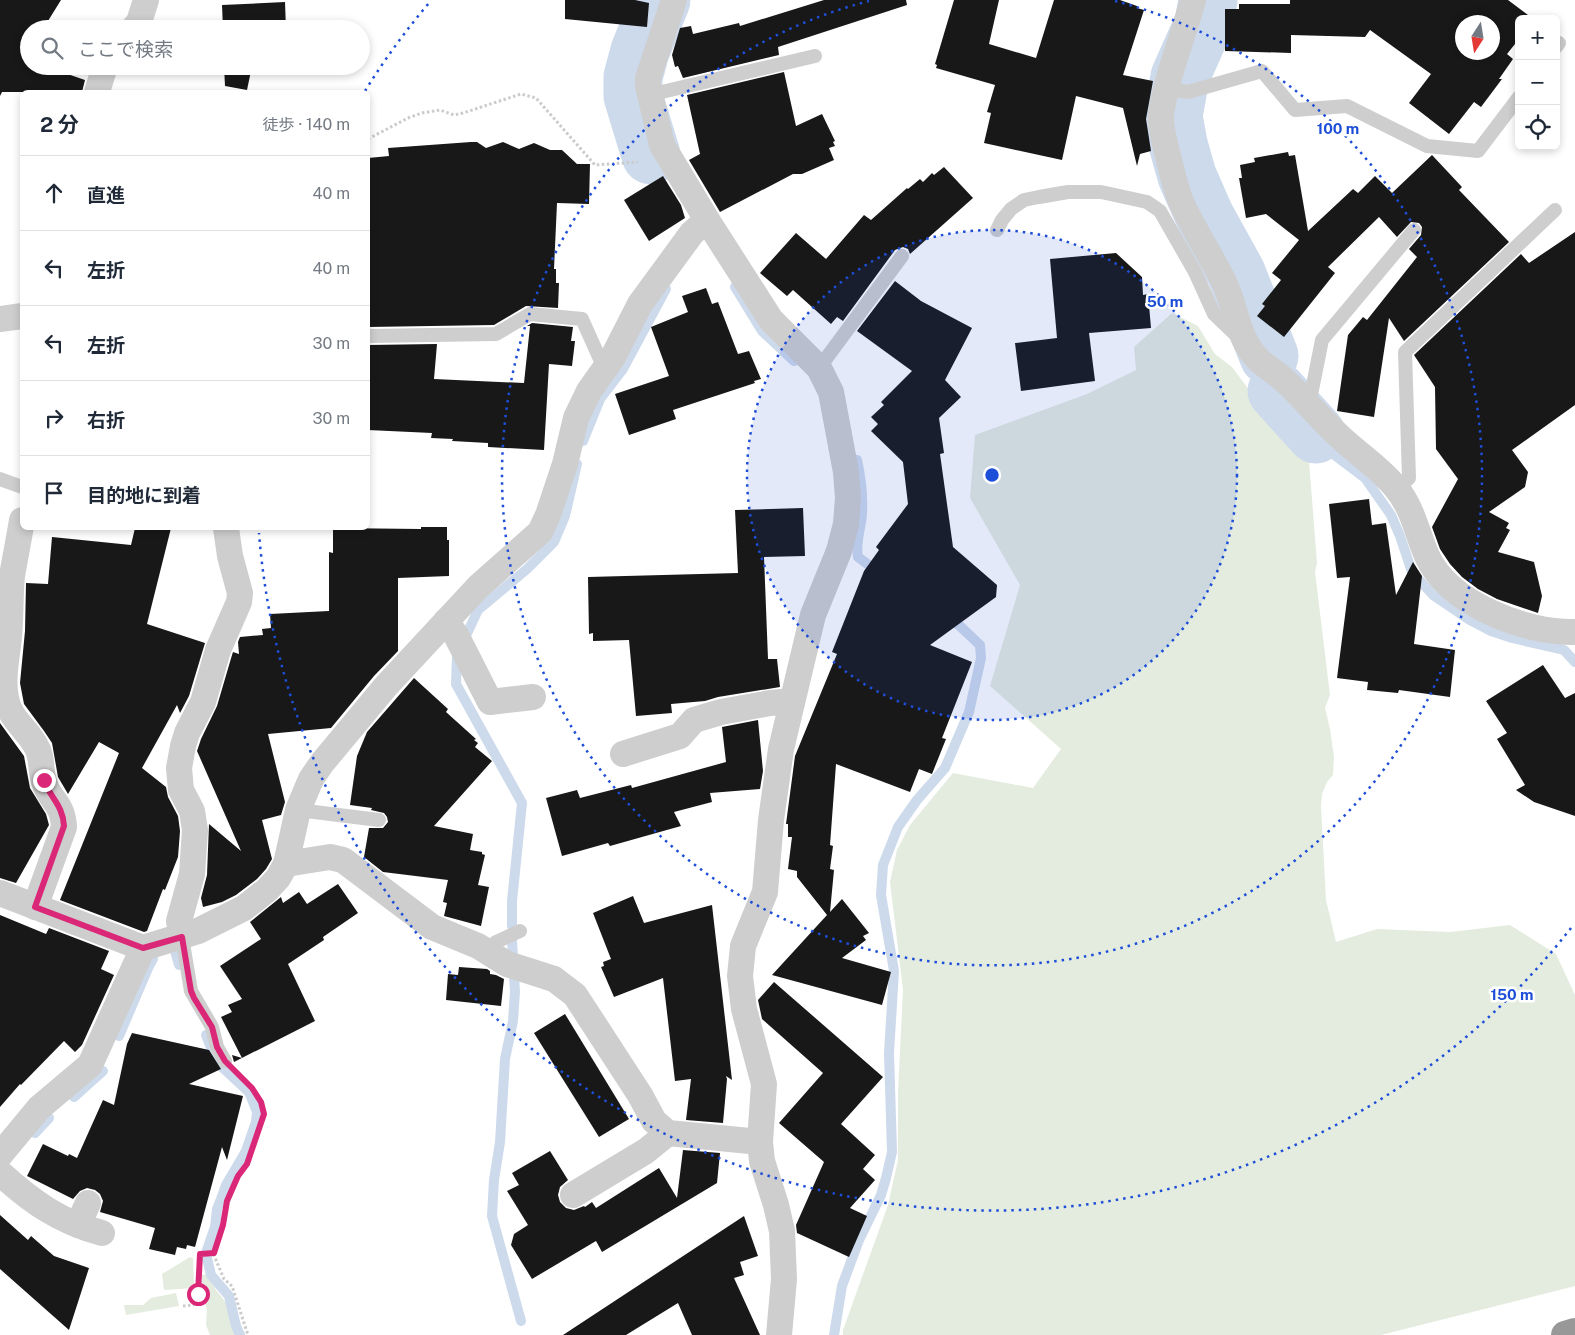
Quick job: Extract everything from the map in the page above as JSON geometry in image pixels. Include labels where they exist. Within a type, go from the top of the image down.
[{"type":"highway","points":[[1565,1335],[1575,1332]]},
{"type":"street","points":[[140,20],[146,0]]},
{"type":"street","points":[[674,0],[648,78],[649,94],[662,145],[771,320],[819,368],[831,392],[846,472],[848,498],[846,524],[839,551],[813,615],[792,701],[780,759],[771,820],[765,892],[743,946],[740,976],[744,1010],[764,1084],[760,1142],[762,1161],[782,1231],[784,1279],[779,1335]]},
{"type":"street","points":[[1193,0],[1175,91],[1161,118],[1173,178],[1181,202],[1224,282],[1246,344],[1258,360],[1282,378],[1347,444],[1373,463],[1396,488],[1412,512],[1428,557],[1439,576],[1480,608],[1539,628],[1575,632]]},
{"type":"street","points":[[98,90],[102,75]]},
{"type":"street","points":[[0,894],[143,948],[198,931],[244,908],[267,890],[278,878],[286,864],[298,810],[310,779],[322,763],[386,686],[451,628],[478,587],[534,539],[544,525],[565,464],[576,418],[589,391],[607,366],[640,304],[692,233],[707,220]]},
{"type":"street","points":[[20,530],[12,577],[10,634],[5,677],[6,699],[12,714],[36,745],[42,759],[46,788],[59,806],[63,815],[64,826],[35,907]]},
{"type":"street","points":[[182,937],[179,921],[192,874],[195,830],[192,810],[181,790],[179,768],[182,746],[203,702],[220,644],[239,602],[240,593],[230,556],[226,530]]},
{"type":"street","points":[[451,628],[490,702],[533,697]]},
{"type":"street","points":[[623,754],[680,736],[694,720],[721,712],[792,701]]},
{"type":"street","points":[[286,864],[330,857],[344,860],[432,926],[478,946],[507,964],[554,978],[575,995],[640,1095],[654,1121],[668,1133],[760,1142]]},
{"type":"street","points":[[0,1154],[39,1108],[90,1065],[143,948]]},
{"type":"street","points":[[573,1195],[646,1152],[668,1133]]},
{"type":"street","points":[[0,1173],[22,1194],[52,1214],[90,1221]]},
{"type":"lane","points":[[649,94],[815,56]]},
{"type":"lane","points":[[1175,91],[1262,72],[1295,110],[1347,106],[1427,146],[1478,151],[1515,102]]},
{"type":"lane","points":[[997,230],[1011,209],[1024,200],[1039,197],[1068,192],[1101,192],[1147,202],[1160,212],[1195,272],[1214,314],[1246,344]]},
{"type":"lane","points":[[1396,488],[1409,478],[1405,352],[1555,210]]},
{"type":"lane","points":[[1309,405],[1322,340],[1414,230]]},
{"type":"lane","points":[[819,368],[902,256]]},
{"type":"lane","points":[[370,336],[496,334],[530,314],[582,319],[599,357],[607,366]]},
{"type":"lane","points":[[0,479],[20,486]]},
{"type":"lane","points":[[298,810],[379,820]]},
{"type":"lane","points":[[486,951],[496,942],[520,931]]},
{"type":"lane","points":[[182,937],[191,991],[212,1027],[217,1047],[225,1061]]},
{"type":"path","points":[[370,139],[408,118],[422,113],[440,110],[454,115],[521,94],[536,98],[594,165],[647,162],[666,152]]},
{"type":"path","points":[[225,1061],[252,1088],[261,1102],[264,1114],[247,1164],[238,1176],[227,1201],[223,1225],[214,1253],[224,1279],[232,1286],[248,1335]]},
{"type":"path","points":[[183,1306],[193,1305],[197,1301],[200,1254],[214,1253]]},
{"type":"shaded area","points":[[1172,313],[1198,326],[1215,354],[1232,367],[1259,403],[1278,412],[1308,448],[1317,563],[1315,572],[1330,695],[1325,708],[1334,757],[1333,775],[1327,782],[1322,794],[1321,806],[1326,900],[1336,942],[1377,929],[1450,932],[1510,925],[1556,954],[1575,995],[1575,1286],[1381,1335],[843,1335],[843,1330],[888,1205],[898,1160],[898,1092],[903,990],[890,882],[897,850],[910,825],[953,773],[1033,788],[1061,749],[990,686],[1020,585],[970,498],[975,435],[1087,394],[1136,370],[1134,347]]},
{"type":"shaded area","points":[[190,1257],[193,1258],[194,1288],[164,1290],[162,1274]]},
{"type":"shaded area","points":[[207,1274],[216,1290],[228,1305],[236,1335],[210,1335],[206,1325],[207,1310],[202,1291],[202,1275]]},
{"type":"shaded area","points":[[176,1293],[179,1306],[126,1315],[124,1305],[143,1305],[151,1298]]},
{"type":"building","points":[[0,0],[61,0],[49,20],[20,20],[20,75],[70,75],[85,80],[82,90],[20,90],[20,92],[2,92],[0,96]]},
{"type":"building","points":[[565,0],[635,0],[649,3],[647,27],[565,19]]},
{"type":"building","points":[[824,0],[906,0],[907,5],[778,47],[779,55],[683,78],[678,66],[675,67],[672,55],[680,28],[691,26],[693,34],[739,23],[740,26]]},
{"type":"building","points":[[954,0],[999,0],[989,44],[1036,58],[1054,0],[1120,0],[1144,10],[1123,75],[1153,81],[1146,119],[1151,151],[1140,154],[1137,166],[1123,108],[1076,96],[1062,160],[984,143],[991,113],[987,112],[995,85],[936,68],[937,65],[935,64]]},
{"type":"building","points":[[1290,0],[1508,0],[1528,15],[1515,15],[1515,44],[1507,54],[1513,59],[1499,79],[1502,79],[1481,107],[1474,102],[1449,134],[1409,103],[1431,74],[1370,30],[1365,37],[1291,35],[1291,53],[1225,51],[1225,9],[1239,9],[1239,4],[1290,4]]},
{"type":"building","points":[[285,2],[286,20],[223,20],[222,5]]},
{"type":"building","points":[[784,72],[796,126],[822,114],[835,141],[833,142],[835,146],[829,148],[834,160],[802,174],[793,174],[720,212],[689,160],[700,154],[687,95]]},
{"type":"building","points":[[224,75],[250,75],[247,90],[225,86]]},
{"type":"building","points":[[477,142],[486,148],[503,142],[519,149],[534,143],[550,150],[562,150],[577,164],[590,164],[589,204],[557,203],[554,269],[556,269],[556,283],[559,283],[558,308],[526,306],[494,325],[370,327],[370,158],[389,156],[388,148]]},
{"type":"building","points":[[1288,152],[1289,156],[1295,155],[1308,231],[1353,189],[1358,193],[1375,176],[1392,193],[1432,155],[1462,187],[1459,190],[1509,242],[1404,341],[1389,318],[1374,417],[1337,411],[1348,335],[1363,317],[1367,320],[1417,257],[1409,249],[1421,235],[1422,227],[1419,223],[1411,222],[1397,237],[1379,217],[1328,267],[1335,273],[1284,337],[1257,316],[1265,306],[1262,304],[1281,280],[1272,273],[1299,240],[1266,214],[1246,218],[1239,178],[1242,178],[1240,165],[1255,162],[1254,158]]},
{"type":"building","points":[[944,167],[973,198],[910,254],[908,249],[903,247],[895,250],[843,321],[837,317],[831,324],[793,290],[787,296],[760,273],[796,233],[826,259],[864,215],[871,220],[907,188],[920,179],[923,182],[932,173],[934,175]]},
{"type":"building","points":[[663,176],[681,205],[685,218],[649,241],[624,200]]},
{"type":"building","points":[[1575,232],[1575,405],[1512,450],[1528,472],[1525,487],[1489,512],[1509,523],[1506,528],[1510,530],[1498,552],[1534,562],[1542,596],[1538,613],[1497,599],[1478,589],[1462,577],[1440,549],[1432,527],[1458,479],[1436,449],[1435,387],[1414,355],[1521,254],[1529,263]]},
{"type":"building","points":[[1116,253],[1142,277],[1143,295],[1148,294],[1151,328],[1089,333],[1095,381],[1021,391],[1015,343],[1057,338],[1050,259]]},
{"type":"building","points":[[895,281],[921,301],[972,328],[945,380],[961,397],[939,418],[944,453],[940,454],[953,547],[997,585],[996,597],[930,645],[972,662],[942,738],[946,739],[932,774],[919,769],[910,792],[836,764],[830,845],[833,846],[830,869],[834,870],[830,912],[842,899],[869,933],[863,936],[866,940],[842,958],[891,972],[882,1005],[772,975],[827,915],[797,877],[797,871],[788,869],[792,837],[788,837],[788,824],[786,824],[795,756],[837,654],[832,652],[864,571],[879,550],[876,547],[908,504],[903,462],[871,431],[878,424],[871,417],[884,405],[881,402],[912,371],[857,331]]},
{"type":"building","points":[[706,288],[712,304],[718,302],[738,354],[749,351],[761,379],[754,381],[755,383],[673,410],[676,419],[629,435],[615,394],[669,376],[651,327],[688,312],[682,296]]},
{"type":"building","points":[[532,323],[573,327],[571,341],[575,341],[572,366],[549,364],[544,450],[488,447],[488,443],[431,438],[432,433],[370,430],[370,345],[437,344],[434,379],[524,383],[530,326],[527,326]]},
{"type":"building","points":[[1369,499],[1372,525],[1386,523],[1396,595],[1413,562],[1422,576],[1414,644],[1455,650],[1450,697],[1399,690],[1398,693],[1367,690],[1368,682],[1337,678],[1350,577],[1337,578],[1329,504]]},
{"type":"building","points":[[803,508],[805,556],[764,557],[768,659],[777,659],[780,687],[718,697],[705,701],[671,704],[672,713],[636,716],[629,640],[593,641],[593,633],[589,634],[588,577],[738,573],[735,510]]},
{"type":"building","points":[[421,527],[447,527],[449,576],[398,578],[398,651],[374,676],[331,728],[268,734],[285,802],[281,815],[262,820],[272,859],[257,879],[236,895],[222,902],[203,907],[201,898],[207,875],[209,824],[241,851],[197,751],[217,706],[233,652],[239,654],[238,642],[240,637],[263,635],[262,629],[271,628],[270,614],[329,611],[329,552],[333,553],[333,530],[421,529]]},
{"type":"building","points":[[135,530],[170,530],[147,624],[205,643],[189,696],[180,713],[177,705],[142,768],[166,787],[168,797],[178,816],[180,831],[178,857],[147,931],[144,932],[60,900],[119,753],[99,742],[68,794],[58,777],[52,743],[24,704],[20,683],[25,631],[26,583],[48,584],[52,537],[131,545]]},
{"type":"building","points":[[1543,665],[1565,698],[1575,693],[1575,816],[1534,802],[1516,790],[1525,785],[1497,739],[1507,733],[1486,701]]},
{"type":"building","points":[[414,678],[448,709],[446,712],[476,739],[474,740],[478,743],[475,747],[492,761],[434,826],[473,834],[470,850],[482,852],[485,855],[478,885],[489,887],[481,926],[444,916],[447,903],[443,902],[448,880],[383,872],[364,857],[369,828],[383,828],[388,822],[384,813],[371,810],[372,808],[350,805],[357,756],[367,732]]},
{"type":"building","points":[[758,720],[763,771],[760,789],[710,793],[712,802],[674,812],[681,826],[610,846],[608,843],[562,856],[546,798],[577,790],[580,798],[631,785],[632,788],[726,762],[722,727]]},
{"type":"building","points":[[0,723],[24,756],[30,788],[46,814],[49,825],[16,883],[0,878]]},
{"type":"building","points":[[338,884],[358,913],[323,937],[324,940],[288,964],[315,1021],[242,1058],[221,1017],[232,1012],[228,1005],[242,999],[220,966],[261,939],[250,922],[281,897],[283,903],[299,892],[307,904]]},
{"type":"building","points":[[633,896],[644,923],[712,905],[732,1080],[726,1076],[723,1123],[686,1120],[691,1079],[675,1081],[663,978],[614,997],[601,967],[604,966],[603,962],[611,959],[593,913]]},
{"type":"building","points":[[0,915],[46,934],[49,928],[109,951],[101,969],[114,975],[82,1045],[75,1052],[64,1041],[20,1084],[0,1107]]},
{"type":"building","points":[[459,967],[487,969],[490,971],[490,974],[504,979],[501,1006],[446,1000],[448,974],[458,975]]},
{"type":"building","points":[[774,982],[883,1077],[841,1124],[875,1155],[863,1169],[875,1180],[850,1208],[867,1216],[849,1257],[797,1233],[796,1225],[824,1162],[779,1123],[823,1073],[762,1019],[758,1000]]},
{"type":"building","points":[[565,1014],[629,1119],[599,1137],[534,1033]]},
{"type":"building","points":[[132,1033],[209,1050],[221,1069],[189,1084],[243,1096],[227,1160],[222,1147],[195,1247],[187,1245],[186,1249],[177,1247],[175,1255],[149,1249],[155,1228],[100,1212],[103,1201],[100,1194],[95,1190],[87,1188],[80,1191],[73,1199],[27,1176],[43,1144],[68,1156],[69,1154],[77,1158],[103,1100],[114,1105],[127,1044]]},
{"type":"building","points":[[232,1055],[242,1058],[234,1062]]},
{"type":"building","points":[[683,1150],[720,1153],[717,1183],[602,1252],[596,1241],[532,1279],[511,1245],[514,1234],[528,1225],[507,1191],[519,1185],[512,1173],[550,1151],[568,1180],[560,1187],[558,1195],[560,1202],[566,1208],[574,1210],[585,1207],[592,1202],[596,1208],[659,1168],[677,1198]]},
{"type":"building","points":[[0,1215],[28,1240],[31,1236],[54,1256],[89,1268],[69,1330],[0,1269]]},
{"type":"building","points":[[744,1216],[758,1256],[740,1262],[744,1275],[734,1278],[760,1335],[692,1335],[678,1303],[626,1335],[563,1335]]},
{"type":"waterway","points":[[651,155],[633,96],[633,77],[640,51],[661,0]]},
{"type":"waterway","points":[[1208,0],[1204,23],[1180,77],[1173,116],[1187,176],[1205,217],[1236,273],[1269,356]]},
{"type":"waterway","points":[[735,287],[762,331],[794,361]]},
{"type":"waterway","points":[[583,441],[600,399],[623,369],[666,289]]},
{"type":"waterway","points":[[1277,391],[1316,434]]},
{"type":"waterway","points":[[1316,434],[1328,450],[1365,478],[1391,515],[1412,572],[1433,595],[1470,620],[1491,631],[1564,650],[1575,662]]},
{"type":"waterway","points":[[857,460],[862,500],[857,546],[858,557],[878,572]]},
{"type":"waterway","points":[[512,926],[512,901],[522,803],[456,684],[457,655],[478,610],[527,569],[554,542],[565,516],[577,464]]},
{"type":"waterway","points":[[834,1335],[842,1286],[859,1240],[881,1195],[892,1152],[889,1053],[894,971],[881,895],[883,865],[898,827],[917,800],[945,768],[969,712],[981,658],[980,645],[960,626],[948,618]]},
{"type":"waterway","points":[[512,941],[513,957]]},
{"type":"waterway","points":[[175,951],[179,965]]},
{"type":"waterway","points":[[119,1036],[153,959]]},
{"type":"waterway","points":[[514,976],[513,1021],[505,1059],[500,1142],[494,1180],[492,1216],[521,1321]]},
{"type":"waterway","points":[[206,1035],[213,1053],[221,1066],[249,1092],[257,1112],[256,1122],[246,1151],[226,1185],[217,1209],[215,1227],[207,1250]]},
{"type":"waterway","points":[[74,1097],[103,1071]]},
{"type":"waterway","points":[[35,1133],[49,1118]]},
{"type":"waterway","points":[[207,1258],[211,1275],[229,1296],[240,1335]]},
{"type":"route","points":[[44,780],[46,788],[63,815],[64,826],[35,907],[143,948],[182,937],[191,991],[212,1027],[217,1047],[225,1061],[252,1088],[261,1102],[264,1114],[259,1132],[247,1164],[238,1176],[227,1201],[223,1225],[214,1248],[214,1253],[200,1254],[198,1294]]}]
